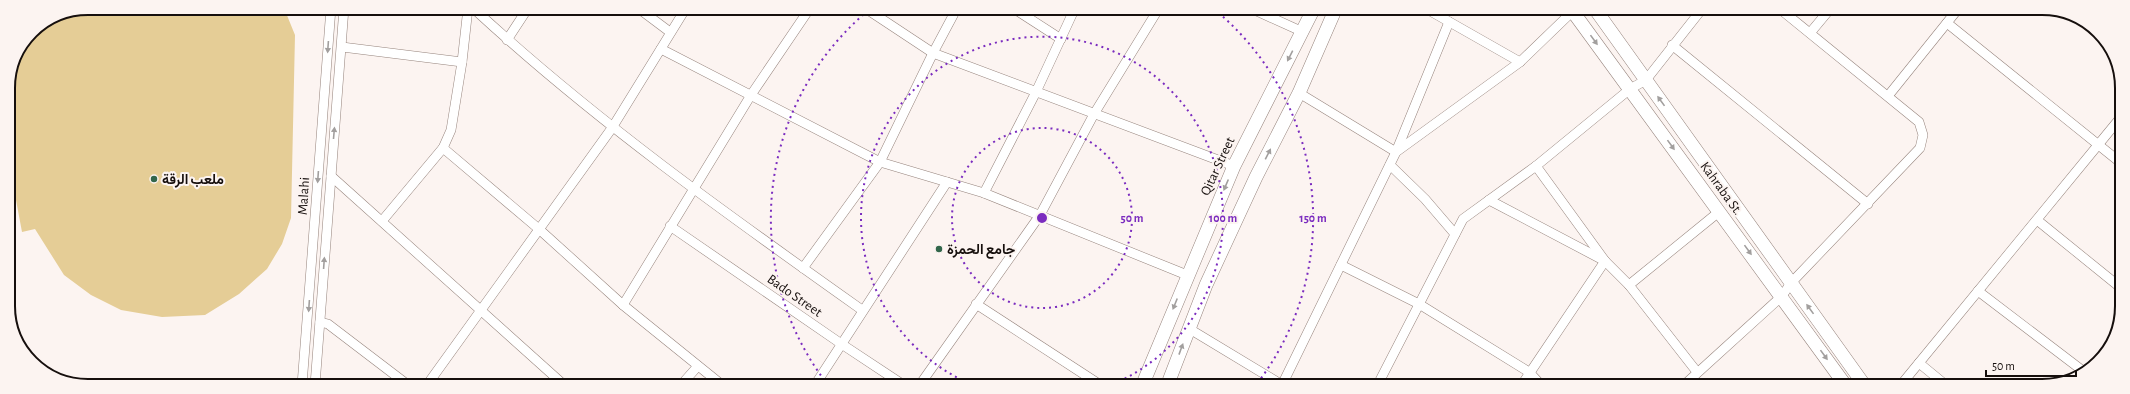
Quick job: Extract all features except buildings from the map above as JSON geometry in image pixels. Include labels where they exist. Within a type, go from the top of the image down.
[{"type":"main road","name":"Qitar Street","points":[[1145,379],[1187,275],[1234,166],[1311,15]]},
{"type":"main road","points":[[1170,379],[1188,328],[1206,285],[1256,177],[1299,93],[1333,15]]},
{"type":"main road","name":"Kahraba St.","points":[[1577,15],[1630,90],[1720,211],[1841,379]]},
{"type":"main road","name":"Kahraba St.","points":[[1600,15],[1860,379]]},
{"type":"street","name":"Malahi","points":[[302,379],[330,15]]},
{"type":"street","name":"Malahi","points":[[315,379],[344,15]]},
{"type":"street","points":[[382,222],[443,148],[451,130],[462,62],[467,15]]},
{"type":"street","points":[[480,15],[507,40],[612,128],[862,310]]},
{"type":"street","points":[[507,40],[523,15]]},
{"type":"street","points":[[647,15],[670,32]]},
{"type":"street","points":[[431,379],[612,128],[681,15]]},
{"type":"street","points":[[624,305],[670,226],[751,95],[805,15]]},
{"type":"street","points":[[876,15],[933,53],[1234,166]]},
{"type":"street","points":[[803,268],[880,162],[953,15]]},
{"type":"street","points":[[1024,15],[1061,39]]},
{"type":"street","points":[[984,193],[1036,92],[1073,15]]},
{"type":"street","points":[[924,379],[1040,215],[1094,114],[1155,15]]},
{"type":"street","points":[[1265,15],[1303,32]]},
{"type":"street","points":[[1437,15],[1520,62]]},
{"type":"street","points":[[1396,152],[1520,62],[1567,15]]},
{"type":"street","points":[[1381,379],[1463,219],[1536,166],[1630,90],[1646,80],[1672,44],[1697,15]]},
{"type":"street","points":[[1692,379],[1697,372],[1782,296],[1791,283],[1920,148],[1923,135],[1919,122],[1788,15]]},
{"type":"street","points":[[1810,33],[1825,15]]},
{"type":"street","points":[[1888,96],[1953,15]]},
{"type":"street","points":[[1286,379],[1396,152],[1449,22]]},
{"type":"street","points":[[1947,23],[2115,159]]},
{"type":"street","points":[[1672,44],[1868,204]]},
{"type":"street","points":[[342,47],[462,62]]},
{"type":"street","points":[[661,50],[880,162],[984,193],[1187,275]]},
{"type":"street","points":[[1299,93],[1396,152]]},
{"type":"street","points":[[1906,379],[2115,125]]},
{"type":"street","points":[[443,148],[540,230],[624,305],[714,379]]},
{"type":"street","points":[[1390,165],[1425,199],[1455,234]]},
{"type":"street","points":[[1536,166],[1605,262],[1629,285],[1697,372]]},
{"type":"street","points":[[331,176],[557,379]]},
{"type":"street","points":[[819,379],[862,310],[947,182]]},
{"type":"street","points":[[1489,200],[1605,262]]},
{"type":"street","points":[[1629,285],[1720,211]]},
{"type":"street","points":[[2037,220],[2115,283]]},
{"type":"street","name":"Bado Street","points":[[670,226],[840,344],[894,379]]},
{"type":"street","points":[[1525,379],[1605,262]]},
{"type":"street","points":[[1341,265],[1419,304],[1529,372],[1536,379]]},
{"type":"street","points":[[1978,291],[2080,368]]},
{"type":"street","points":[[976,304],[1091,379]]},
{"type":"street","points":[[320,322],[328,324],[400,379]]},
{"type":"street","points":[[1188,328],[1273,379]]},
{"type":"street","points":[[1919,363],[1938,379]]},
{"type":"street","points":[[687,379],[698,366]]},
{"type":"shaded area","name":"ملعب الرقة","points":[[287,15],[295,35],[291,218],[282,244],[267,269],[239,294],[205,315],[162,317],[121,310],[91,295],[64,275],[35,229],[22,232],[16,200],[16,78],[19,64],[27,47],[36,36],[47,27],[74,16]]},
{"type":"place","name":"ملعب الرقة","points":[[154,179]]},
{"type":"place","name":"جامع الحمزة","points":[[939,249]]}]
